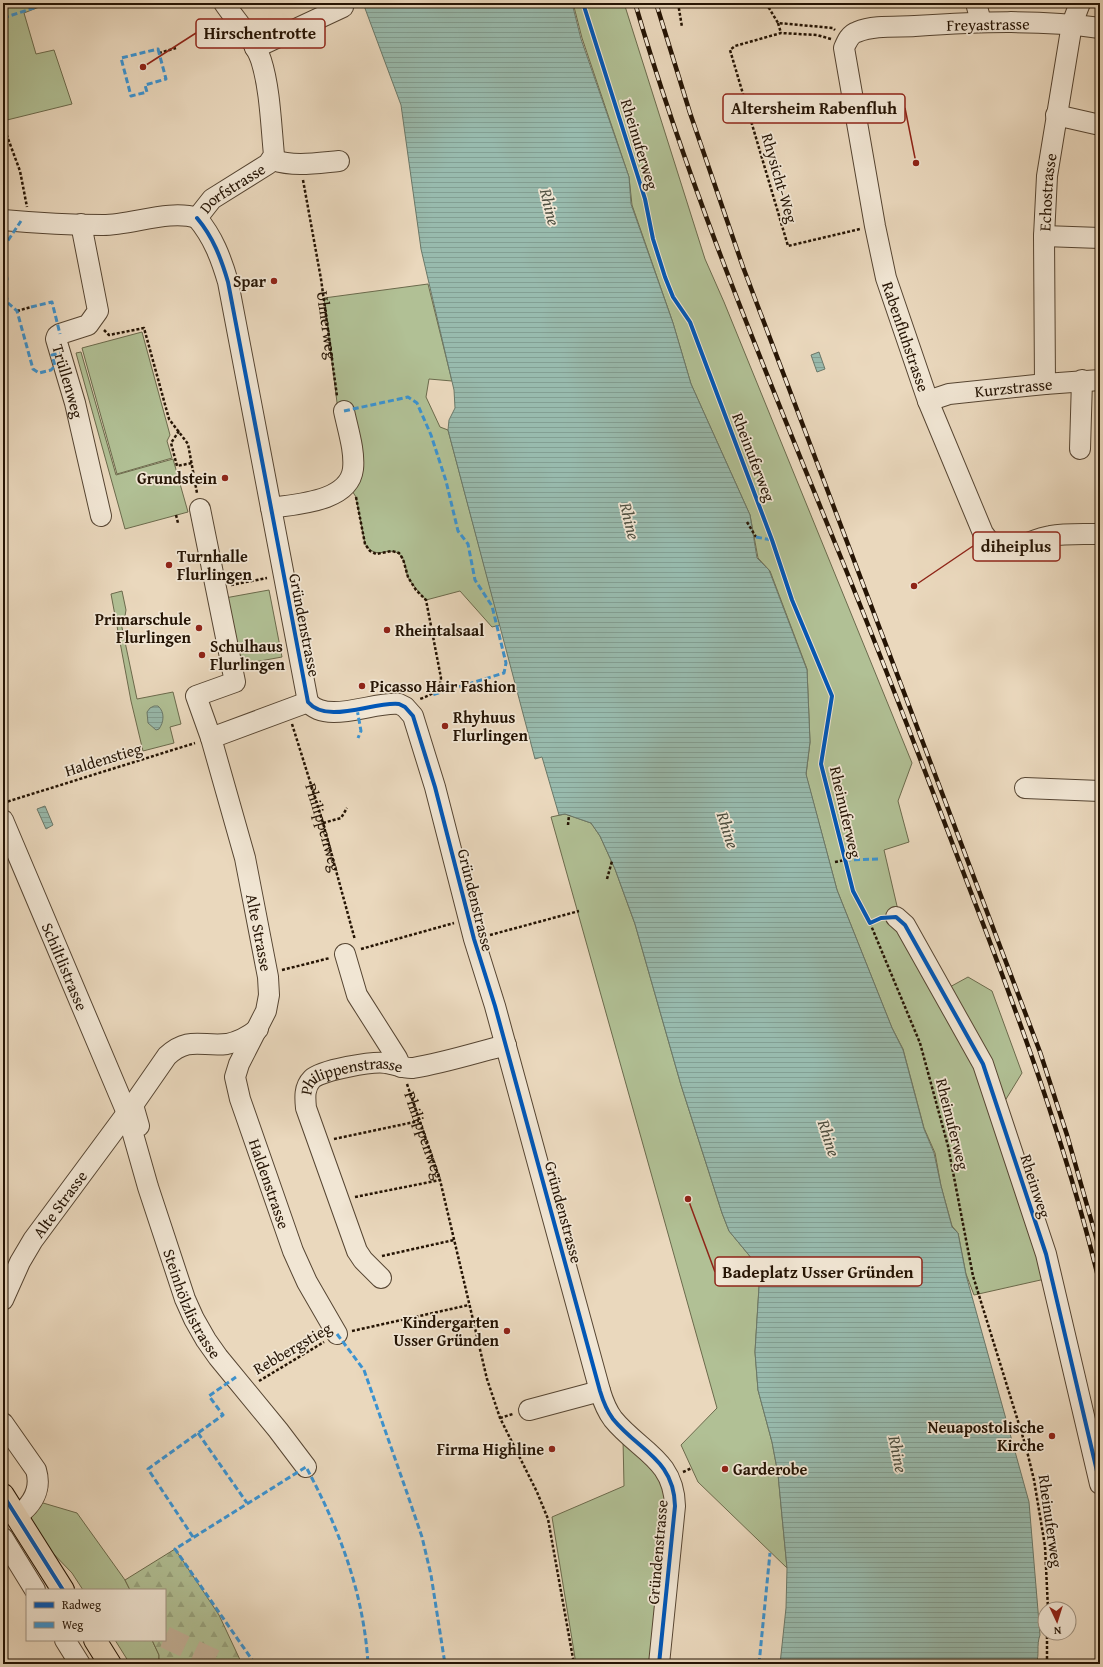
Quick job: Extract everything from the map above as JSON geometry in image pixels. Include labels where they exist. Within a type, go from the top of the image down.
[{"type":"main road","points":[[3,1495],[62,1589]]},
{"type":"main road","points":[[96,1641],[110,1664]]},
{"type":"street","name":"Dorfstrasse","points":[[3,220],[81,224],[128,223],[182,215],[197,218],[212,199],[272,160],[274,155],[265,77],[261,60],[256,48],[224,3]]},
{"type":"street","name":"Echostrasse","points":[[1045,384],[1044,236],[1047,176],[1072,24],[1080,3]]},
{"type":"street","points":[[256,48],[343,7]]},
{"type":"street","name":"Freyastrasse","points":[[844,38],[856,32],[875,28],[978,12],[1100,28]]},
{"type":"street","name":"Rabenfluhstrasse","points":[[844,38],[844,48],[874,226],[886,278],[928,401],[983,533],[988,542],[1007,548],[1017,547],[1049,536],[1100,534]]},
{"type":"street","points":[[1056,115],[1100,125]]},
{"type":"street","points":[[272,160],[282,163],[300,164],[339,161]]},
{"type":"street","name":"Gründenstrasse","points":[[197,218],[208,230],[214,242],[222,260],[228,282],[308,702],[317,710],[330,712],[399,704],[405,707],[413,716],[435,787],[474,939],[506,1045],[600,1391],[613,1418],[664,1469],[671,1479],[674,1493],[674,1522],[659,1664]]},
{"type":"street","points":[[81,224],[97,301],[98,311],[93,320]]},
{"type":"street","points":[[1044,236],[1100,238]]},
{"type":"street","name":"Trüllenweg","points":[[93,320],[88,325],[79,329],[60,334],[56,339],[78,417],[101,516]]},
{"type":"street","points":[[1080,449],[1091,380]]},
{"type":"street","name":"Kurzstrasse","points":[[928,401],[949,394],[1091,380]]},
{"type":"street","points":[[271,508],[320,499],[335,494],[347,483],[353,471],[353,458],[344,411]]},
{"type":"street","points":[[199,505],[216,588]]},
{"type":"street","name":"Alte Strasse","points":[[216,588],[235,682],[196,696],[211,738],[245,858],[264,954],[269,995],[266,1011],[258,1029]]},
{"type":"street","points":[[211,738],[308,702]]},
{"type":"street","points":[[1025,788],[1100,791]]},
{"type":"street","name":"Schiltlistrasse","points":[[3,820],[127,1113]]},
{"type":"street","name":"Rheinweg","points":[[896,917],[905,925],[983,1064],[1046,1254],[1100,1484]]},
{"type":"street","points":[[350,951],[358,995],[401,1067]]},
{"type":"street","points":[[138,1151],[143,1139],[133,1105],[167,1056],[173,1050],[184,1045],[200,1042],[226,1044],[239,1041],[258,1029]]},
{"type":"street","name":"Haldenstrasse","points":[[258,1029],[239,1064],[236,1078],[240,1099],[293,1251],[307,1282],[337,1334]]},
{"type":"street","name":"Philippenstrasse","points":[[381,1278],[359,1256],[306,1108],[304,1094],[312,1079],[324,1074],[373,1062],[412,1068],[506,1045]]},
{"type":"street","name":"Alte Strasse","points":[[3,1300],[20,1262],[33,1240],[127,1113]]},
{"type":"street","name":"Steinhölzlistrasse","points":[[127,1113],[148,1187],[185,1299],[206,1340],[306,1467]]},
{"type":"street","points":[[529,1410],[600,1391]]},
{"type":"street","points":[[3,1423],[36,1470],[38,1478],[33,1500],[27,1509],[17,1516]]},
{"type":"street","points":[[3,1538],[34,1589]]},
{"type":"street","points":[[66,1641],[80,1664]]},
{"type":"path","points":[[678,3],[682,27]]},
{"type":"path","points":[[766,3],[778,23],[781,33]]},
{"type":"path","points":[[778,23],[833,28],[844,38]]},
{"type":"path","points":[[159,53],[176,48]]},
{"type":"path","points":[[3,125],[20,171],[30,222]]},
{"type":"path","points":[[17,311],[31,307]]},
{"type":"path","points":[[93,320],[109,335],[144,328],[170,418],[188,444],[199,505]]},
{"type":"path","points":[[179,431],[172,443],[177,466],[192,463]]},
{"type":"path","points":[[347,483],[356,497],[366,544],[370,551],[376,554],[392,552],[399,553],[403,559],[408,577],[416,590],[426,600],[441,678],[440,685],[432,695],[399,704]]},
{"type":"path","points":[[176,515],[178,523]]},
{"type":"path","points":[[747,522],[756,537]]},
{"type":"path","points":[[216,588],[284,574]]},
{"type":"path","points":[[323,823],[341,818],[347,808]]},
{"type":"path","points":[[568,825],[569,815]]},
{"type":"path","points":[[835,862],[845,860]]},
{"type":"path","points":[[607,879],[612,861]]},
{"type":"path","points":[[474,939],[579,911]]},
{"type":"path","points":[[870,923],[881,918],[896,917]]},
{"type":"path","points":[[350,951],[363,950],[469,919]]},
{"type":"path","points":[[264,954],[282,970],[319,960]]},
{"type":"path","points":[[318,1142],[419,1121]]},
{"type":"path","points":[[338,1200],[440,1180]]},
{"type":"path","points":[[398,1253],[454,1240]]},
{"type":"path","points":[[1047,1641],[1047,1664]]},
{"type":"green space","points":[[3,3],[49,3],[24,13],[36,54],[54,50],[72,104],[3,121]]},
{"type":"green space","points":[[573,3],[624,3],[705,259],[724,302],[912,763],[898,801],[909,842],[884,850],[897,906],[986,1061],[1054,1277],[974,1295],[966,1274],[958,1233],[952,1226],[941,1186],[935,1153],[924,1128],[903,1049],[892,1028],[837,890],[806,775],[810,742],[807,669],[770,571],[758,558],[750,515],[691,384],[673,323],[632,205],[629,177],[582,38]]},
{"type":"green space","points":[[428,284],[452,381],[429,379],[426,397],[440,427],[448,430],[500,625],[492,627],[460,591],[426,600],[410,580],[404,562],[399,554],[390,551],[378,553],[370,549],[365,544],[356,497],[347,483],[324,298]]},
{"type":"green space","points":[[142,332],[170,435],[167,441],[172,458],[117,474],[82,348]]},
{"type":"green space","points":[[81,352],[116,475],[173,459],[188,512],[125,529],[76,353]]},
{"type":"green space","points":[[269,590],[282,657],[238,665],[225,598]]},
{"type":"green space","points":[[122,591],[126,610],[125,616],[120,618],[137,699],[173,692],[181,724],[170,727],[174,743],[143,751],[131,701],[111,594]]},
{"type":"green space","points":[[565,814],[591,823],[600,836],[615,869],[635,924],[681,1085],[722,1213],[729,1231],[753,1260],[758,1270],[759,1287],[755,1352],[758,1390],[772,1442],[778,1474],[787,1568],[698,1482],[681,1445],[717,1408],[551,817]]},
{"type":"green space","points":[[968,977],[992,991],[1022,1073],[1003,1104],[948,988]]},
{"type":"green space","points":[[623,1439],[655,1468],[669,1498],[652,1664],[576,1664],[552,1517],[624,1486]]},
{"type":"green space","points":[[33,1500],[77,1513],[125,1580],[130,1589],[82,1589],[72,1573],[17,1516]]},
{"type":"green space","points":[[175,1549],[219,1615],[242,1664],[159,1664],[159,1655],[152,1641],[166,1641],[166,1589],[130,1589],[125,1580]]},
{"type":"green space","points":[[116,1641],[152,1641],[159,1655],[159,1664],[130,1664]]},
{"type":"water","name":"Rhine","points":[[363,3],[572,3],[581,39],[629,177],[631,204],[673,323],[691,384],[750,515],[757,558],[769,570],[807,670],[810,742],[806,774],[837,890],[892,1028],[903,1050],[924,1129],[934,1153],[952,1227],[958,1233],[966,1275],[1029,1502],[1037,1601],[1037,1641],[1038,1641],[1038,1657],[1036,1664],[780,1664],[786,1608],[787,1568],[778,1474],[772,1442],[758,1390],[755,1352],[759,1287],[758,1270],[753,1260],[729,1231],[722,1213],[681,1085],[635,924],[615,869],[600,836],[591,823],[565,814],[559,815],[542,757],[535,759],[448,430],[449,420],[455,408],[454,390],[421,249],[401,105]]},
{"type":"water","points":[[819,352],[825,369],[817,372],[811,355]]},
{"type":"water","points":[[154,706],[158,706],[163,714],[161,726],[156,730],[148,723],[147,712]]},
{"type":"water","points":[[45,806],[53,825],[46,829],[37,809]]},
{"type":"tunnel","points":[[166,1637],[222,1664]]},
{"type":"railway","points":[[635,3],[679,140],[728,276],[886,669],[1023,1031],[1057,1132],[1087,1233],[1100,1285]]},
{"type":"railway","points":[[656,3],[690,113],[743,267],[1040,1052],[1067,1135],[1100,1251]]},
{"type":"marked path","points":[[3,18],[49,3]]},
{"type":"marked path","points":[[158,49],[166,79],[145,85],[147,92],[131,96],[121,58],[158,49]]},
{"type":"marked path","points":[[3,248],[21,221]]},
{"type":"marked path","points":[[3,259],[7,279],[4,288],[8,303],[17,311],[33,369],[39,373],[51,370],[55,366],[52,355],[60,353]]},
{"type":"marked path","points":[[31,307],[52,302],[60,334]]},
{"type":"marked path","points":[[344,411],[408,397],[417,403],[431,435],[446,481],[458,531],[468,544],[475,580],[492,606],[506,663],[504,673],[432,695]]},
{"type":"marked path","points":[[756,537],[772,540]]},
{"type":"marked path","points":[[357,709],[361,731],[358,738]]},
{"type":"marked path","points":[[845,860],[880,859]]},
{"type":"marked path","points":[[337,1334],[364,1370],[422,1537],[431,1575],[445,1664]]},
{"type":"marked path","points":[[193,1537],[148,1469],[223,1415],[209,1396],[236,1377]]},
{"type":"marked path","points":[[198,1433],[247,1503]]},
{"type":"marked path","points":[[255,1664],[175,1549],[306,1467],[329,1514],[348,1562],[361,1612],[366,1638],[368,1664]]},
{"type":"marked path","points":[[759,1664],[770,1553]]},
{"type":"cycle path","name":"Rheinuferweg","points":[[583,3],[645,199],[653,239],[665,277],[673,297],[690,322],[772,540],[792,600],[832,696],[821,764],[853,891],[870,923],[881,918],[896,917],[905,925],[983,1064],[1046,1254],[1100,1484]]},
{"type":"cycle path","points":[[197,218],[203,225],[216,248],[228,282],[308,702],[316,709],[327,712],[339,712],[389,704],[399,704],[405,707],[413,716],[435,787],[474,939],[495,1006],[601,1395],[613,1419],[662,1466],[669,1477],[673,1490],[675,1506],[659,1664]]},
{"type":"cycle path","points":[[3,1495],[62,1589]]},
{"type":"place","name":"Hirschentrotte","points":[[143,67]]},
{"type":"place","name":"Altersheim Rabenfluh","points":[[916,163]]},
{"type":"place","name":"Spar","points":[[274,281]]},
{"type":"place","name":"Grundstein","points":[[225,478]]},
{"type":"place","name":"Turnhalle Flurlingen","points":[[169,565]]},
{"type":"place","name":"diheiplus","points":[[914,586]]},
{"type":"place","name":"Primarschule Flurlingen","points":[[199,628]]},
{"type":"place","name":"Rheintalsaal","points":[[387,630]]},
{"type":"place","name":"Schulhaus Flurlingen","points":[[202,655]]},
{"type":"place","name":"Picasso Hair Fashion","points":[[362,686]]},
{"type":"place","name":"Rhyhuus Flurlingen","points":[[445,726]]},
{"type":"place","name":"Badeplatz Usser Gründen","points":[[688,1199]]},
{"type":"place","name":"Kindergarten Usser Gründen","points":[[507,1331]]},
{"type":"place","name":"Neuapostolische Kirche","points":[[1052,1436]]},
{"type":"place","name":"Firma Highline","points":[[552,1449]]},
{"type":"place","name":"Garderobe","points":[[725,1469]]}]
